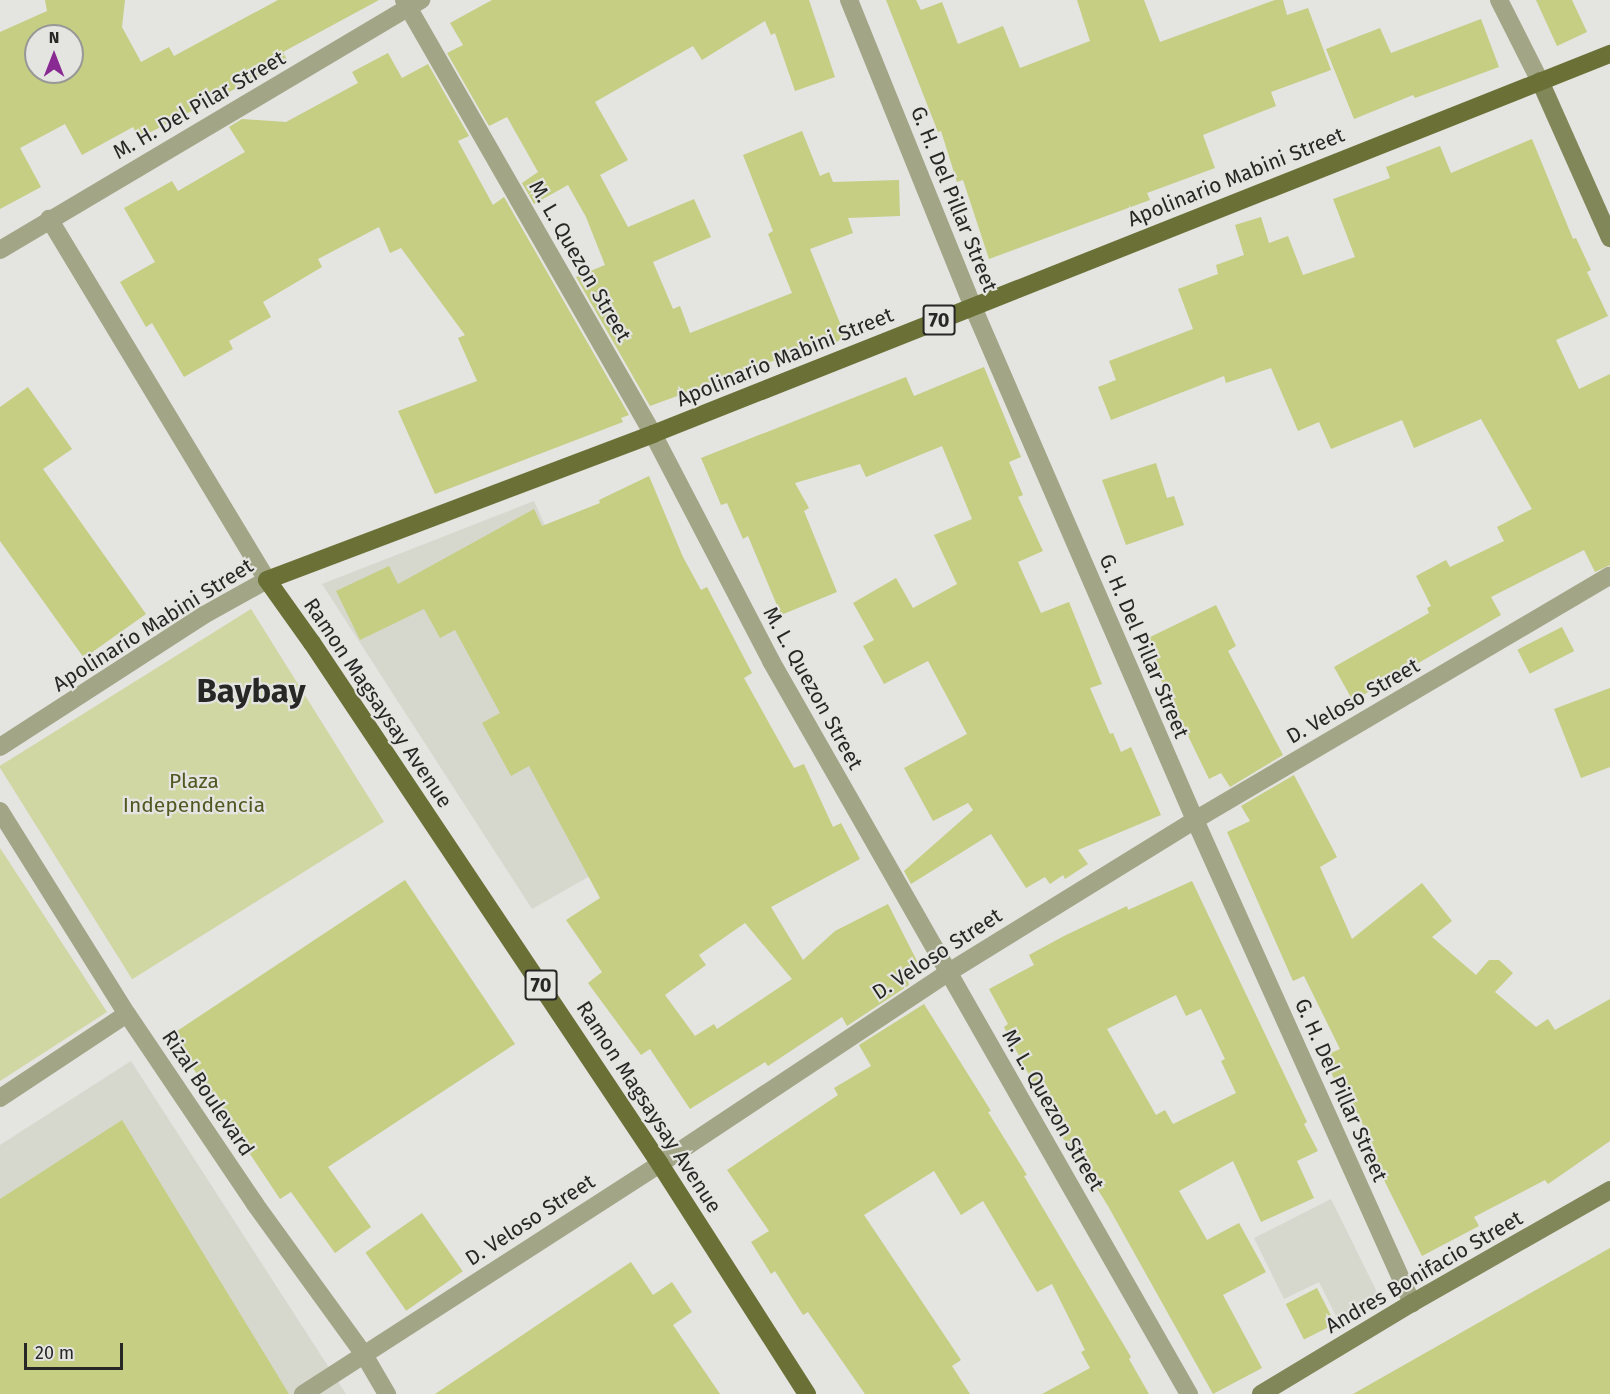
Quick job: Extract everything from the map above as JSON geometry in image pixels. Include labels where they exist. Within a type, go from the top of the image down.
[{"type":"main road","name":"Apolinario Mabini Street","points":[[267,580],[653,434],[1610,54]]},
{"type":"main road","name":"Ramon Magsaysay Avenue","points":[[267,580],[312,643],[660,1164],[807,1394]]},
{"type":"street","name":"G. H. Del Pillar Street","points":[[849,0],[973,307],[1195,820],[1413,1303]]},
{"type":"street","points":[[1499,0],[1540,81],[1610,238]]},
{"type":"street","name":"M. H. Del Pilar Street","points":[[0,250],[411,3]]},
{"type":"street","name":"M. L. Quezon Street","points":[[411,3],[653,434],[771,661],[1189,1394]]},
{"type":"street","points":[[49,219],[267,580]]},
{"type":"street","name":"D. Veloso Street","points":[[303,1394],[363,1353],[660,1164],[949,972],[1195,820],[1610,576]]},
{"type":"street","name":"Apolinario Mabini Street","points":[[0,747],[204,615],[267,580]]},
{"type":"street","name":"Rizal Boulevard","points":[[0,811],[127,1014],[255,1204],[363,1353],[387,1394]]},
{"type":"street","points":[[0,1098],[127,1014]]},
{"type":"street","name":"Andres Bonifacio Street","points":[[1261,1394],[1413,1303],[1610,1190]]},
{"type":"shaded area","points":[[534,501],[560,559],[693,817],[532,909],[322,584]]},
{"type":"shaded area","points":[[131,1061],[346,1394],[0,1394],[0,1145]]},
{"type":"shaded area","points":[[1331,1199],[1376,1290],[1370,1309],[1340,1324],[1319,1282],[1284,1299],[1254,1238]]},
{"type":"green space","name":"Plaza Independencia","points":[[251,609],[384,822],[132,979],[0,766]]},
{"type":"green space","points":[[0,848],[107,1012],[0,1081]]},
{"type":"building","points":[[45,0],[125,0],[122,27],[141,62],[169,47],[174,56],[278,0],[379,0],[283,52],[288,62],[139,138],[133,127],[82,155],[65,124],[20,148],[41,187],[0,209],[0,32],[47,11]]},
{"type":"building","points":[[492,0],[809,0],[835,77],[795,91],[775,33],[771,35],[765,21],[702,60],[693,46],[595,102],[628,160],[600,175],[628,227],[694,199],[711,237],[653,262],[673,309],[680,306],[690,333],[792,293],[768,234],[773,231],[743,155],[802,131],[820,176],[829,172],[833,182],[899,180],[900,216],[848,218],[853,233],[810,249],[846,338],[797,357],[795,353],[650,406],[576,277],[605,265],[586,217],[568,185],[534,204],[522,183],[538,172],[507,117],[489,126],[447,53],[463,45],[450,23]]},
{"type":"building","points":[[886,0],[916,0],[921,10],[942,2],[958,44],[1003,26],[1020,68],[1090,41],[1077,0],[1144,0],[1160,42],[1275,0],[1283,0],[1287,15],[1308,8],[1331,70],[1271,92],[1276,106],[1203,135],[1215,168],[1147,193],[1150,200],[989,259],[963,180],[957,182],[941,131],[938,132]]},
{"type":"building","points":[[1536,0],[1572,0],[1587,32],[1557,46]]},
{"type":"building","points":[[1481,19],[1499,67],[1415,98],[1413,95],[1354,119],[1326,49],[1380,28],[1391,53]]},
{"type":"building","points":[[388,53],[402,78],[428,64],[469,136],[458,141],[493,205],[504,197],[629,415],[621,418],[623,422],[435,494],[398,411],[477,381],[458,338],[465,335],[401,248],[390,253],[379,227],[318,259],[322,267],[263,302],[271,317],[229,341],[233,349],[184,377],[152,323],[146,327],[120,282],[155,262],[124,208],[172,181],[178,191],[245,152],[229,127],[242,119],[286,122],[358,83],[352,72]]},
{"type":"building","points":[[1532,139],[1573,239],[1576,238],[1591,270],[1587,272],[1608,316],[1556,340],[1579,389],[1610,374],[1610,565],[1595,572],[1584,550],[1491,597],[1501,615],[1353,701],[1334,667],[1429,613],[1427,608],[1431,606],[1416,576],[1446,560],[1450,567],[1504,541],[1497,527],[1532,509],[1481,419],[1414,448],[1402,420],[1331,449],[1319,422],[1298,431],[1271,368],[1226,383],[1224,376],[1111,420],[1098,387],[1116,380],[1109,361],[1193,329],[1178,289],[1218,274],[1216,265],[1244,255],[1235,225],[1261,217],[1269,243],[1288,236],[1303,275],[1355,257],[1333,199],[1390,178],[1386,167],[1440,146],[1451,173]]},
{"type":"building","points":[[984,367],[1021,457],[1009,462],[1023,495],[1018,497],[1043,551],[1018,562],[1041,613],[1069,602],[1102,684],[1090,688],[1110,734],[1113,733],[1121,752],[1131,747],[1161,815],[1078,850],[1088,864],[1065,879],[1063,875],[1050,884],[1045,877],[1026,888],[991,834],[911,884],[904,871],[973,810],[968,803],[933,821],[904,768],[967,734],[928,661],[884,684],[863,646],[874,640],[853,603],[896,578],[913,608],[957,584],[934,535],[972,519],[942,446],[866,477],[860,464],[795,483],[809,508],[804,511],[837,592],[781,615],[748,536],[743,539],[727,503],[721,505],[701,458],[906,377],[914,396]]},
{"type":"building","points":[[28,387],[72,449],[43,469],[146,614],[84,658],[0,541],[0,407]]},
{"type":"building","points":[[1156,463],[1167,498],[1174,496],[1184,525],[1126,545],[1102,480]]},
{"type":"building","points":[[649,476],[683,557],[701,590],[707,587],[752,673],[744,678],[794,768],[804,764],[833,827],[841,823],[860,859],[771,907],[803,960],[835,931],[888,904],[920,967],[906,974],[909,985],[847,1026],[842,1017],[768,1066],[765,1062],[690,1109],[650,1049],[641,1055],[588,983],[602,972],[566,920],[600,898],[529,766],[511,776],[482,723],[500,713],[455,630],[440,638],[424,609],[360,640],[336,591],[389,566],[398,584],[534,509],[542,526],[600,503],[599,500]],"holes":[[[745,923],[792,979],[717,1029],[714,1024],[695,1036],[665,995],[706,965],[699,955]]]},
{"type":"building","points":[[1216,605],[1236,646],[1228,651],[1283,755],[1230,787],[1221,773],[1209,779],[1142,641]]},
{"type":"building","points":[[1562,627],[1574,651],[1530,674],[1517,650]]},
{"type":"building","points":[[1610,688],[1610,767],[1581,778],[1554,709]]},
{"type":"building","points":[[1294,775],[1337,857],[1320,867],[1352,939],[1422,883],[1452,921],[1432,937],[1476,975],[1489,960],[1499,960],[1513,973],[1495,992],[1536,1027],[1548,1019],[1555,1030],[1610,999],[1610,1141],[1548,1184],[1545,1180],[1474,1217],[1479,1226],[1422,1256],[1370,1152],[1375,1149],[1351,1101],[1345,1104],[1324,1056],[1340,1049],[1304,976],[1293,981],[1227,832],[1250,821],[1241,806]]},
{"type":"building","points":[[405,880],[515,1044],[328,1167],[371,1227],[335,1253],[291,1192],[280,1199],[171,1035]]},
{"type":"building","points":[[1192,881],[1307,1122],[1304,1124],[1318,1151],[1297,1161],[1314,1198],[1261,1222],[1233,1161],[1179,1191],[1207,1240],[1239,1223],[1266,1272],[1223,1295],[1262,1368],[1213,1394],[1108,1206],[1077,1156],[1074,1158],[1044,1104],[1004,1027],[1008,1024],[989,989],[1034,965],[1029,955],[1127,906],[1128,910]],"holes":[[[1176,995],[1186,1016],[1201,1009],[1225,1059],[1221,1061],[1236,1093],[1173,1124],[1165,1110],[1156,1115],[1107,1029]]]},
{"type":"building","points":[[924,1004],[991,1111],[988,1112],[1027,1175],[1024,1176],[1131,1357],[1129,1359],[1149,1394],[1042,1394],[1090,1368],[1081,1352],[1085,1350],[1052,1284],[1037,1292],[983,1201],[961,1215],[934,1171],[864,1215],[961,1360],[952,1366],[970,1394],[865,1394],[808,1312],[803,1315],[775,1271],[771,1274],[751,1242],[769,1231],[727,1170],[838,1095],[834,1088],[871,1066],[859,1045]]},
{"type":"building","points":[[122,1120],[289,1394],[0,1394],[0,1199]]},
{"type":"building","points":[[422,1213],[463,1271],[406,1311],[365,1253]]},
{"type":"building","points":[[1610,1248],[1610,1394],[1353,1394]]},
{"type":"building","points":[[631,1262],[653,1295],[672,1282],[692,1312],[673,1325],[720,1394],[435,1394]]},
{"type":"building","points":[[1317,1288],[1335,1324],[1304,1340],[1286,1304]]},
{"type":"district","name":"Baybay","points":[[251,692]]}]
